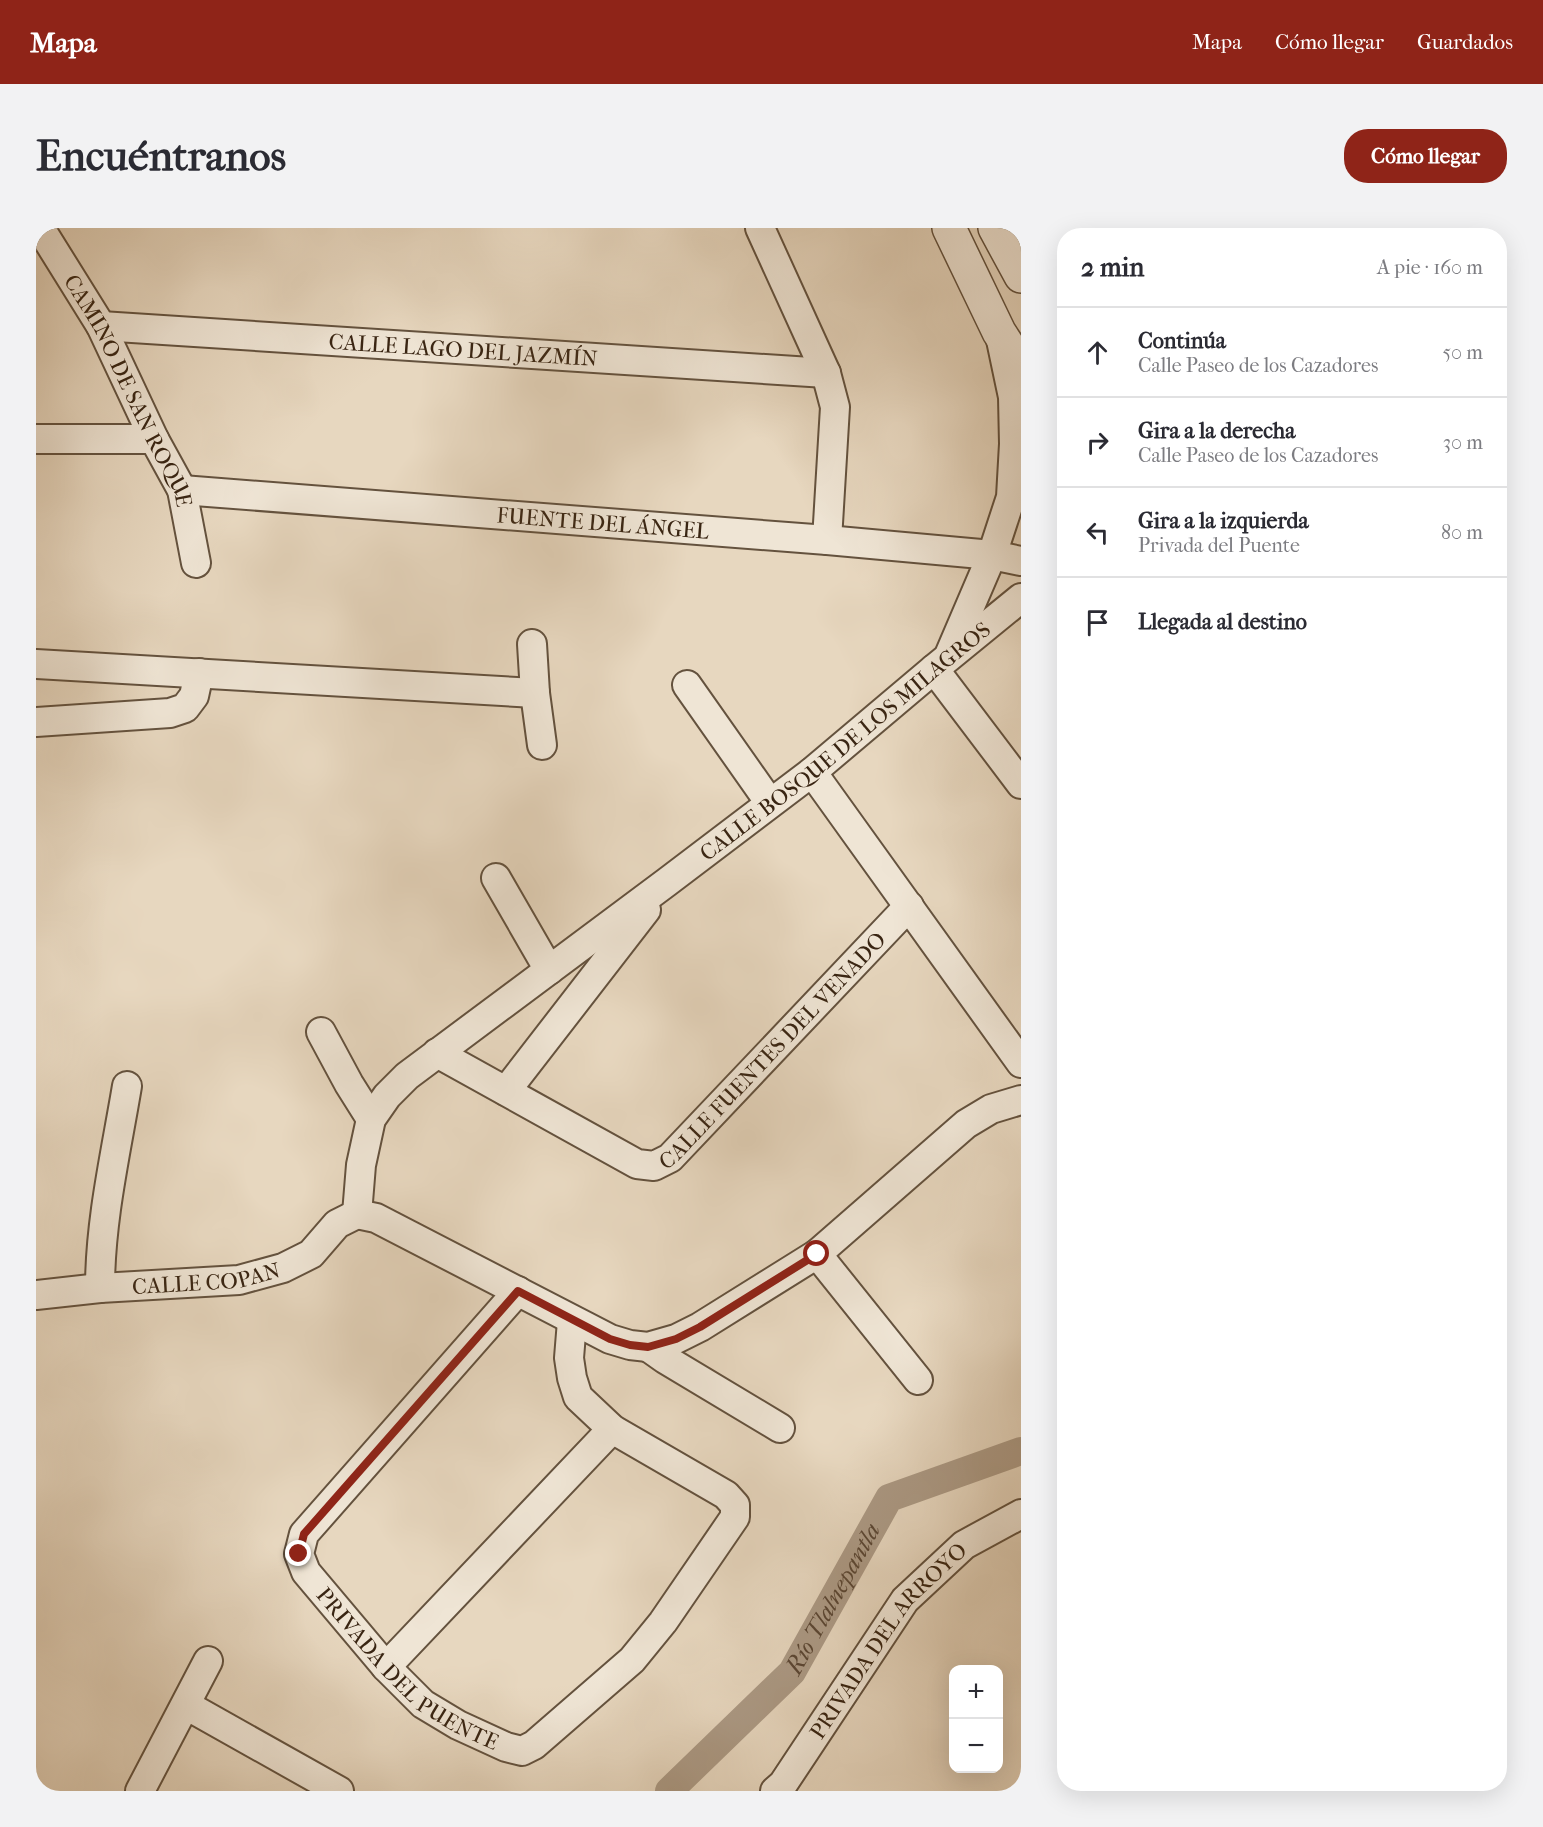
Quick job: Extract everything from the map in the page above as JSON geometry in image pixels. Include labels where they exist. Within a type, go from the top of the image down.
[{"type":"street","name":"CAMINO DE SAN ROQUE","points":[[40,228],[101,326],[154,439],[182,490],[196,563]]},
{"type":"street","points":[[760,228],[826,373],[835,407],[827,540]]},
{"type":"street","points":[[949,228],[999,332],[1021,366]]},
{"type":"street","points":[[995,228],[1021,276]]},
{"type":"street","name":"CALLE LAGO DEL JAZMÍN","points":[[101,326],[826,373]]},
{"type":"street","points":[[999,332],[1013,397],[1014,444],[1011,497],[992,555],[941,663],[1011,758],[1021,784]]},
{"type":"street","points":[[36,439],[154,439]]},
{"type":"street","name":"FUENTE DEL ÁNGEL","points":[[182,490],[827,540],[992,555],[1021,561]]},
{"type":"street","name":"CALLE BOSQUE DE LOS MILAGROS","points":[[371,1119],[387,1096],[407,1076],[812,772],[1021,598]]},
{"type":"street","points":[[532,644],[535,693],[542,745]]},
{"type":"street","points":[[36,664],[535,693]]},
{"type":"street","points":[[36,722],[170,713],[185,708],[194,696],[199,673]]},
{"type":"street","points":[[687,685],[770,803]]},
{"type":"street","points":[[812,772],[1021,1063]]},
{"type":"street","points":[[496,878],[549,970]]},
{"type":"street","name":"CALLE BOSQUE DE LOS MILAGROS","points":[[506,1091],[667,882]]},
{"type":"street","name":"CALLE FUENTES DEL VENADO","points":[[437,1053],[637,1164],[654,1166],[670,1158],[909,906]]},
{"type":"street","points":[[321,1032],[371,1119],[361,1165],[357,1214],[376,1218],[610,1339],[648,1347],[676,1339],[700,1327],[817,1254],[966,1124],[991,1109],[1021,1100]]},
{"type":"street","points":[[100,1288],[105,1214],[127,1086]]},
{"type":"street","name":"CALLE COPAN","points":[[36,1295],[100,1288],[238,1280],[283,1268],[311,1254],[337,1224],[357,1214]]},
{"type":"street","points":[[817,1254],[918,1380]]},
{"type":"street","name":"PRIVADA DEL PUENTE","points":[[518,1291],[304,1534],[299,1554],[306,1572],[387,1667],[423,1704],[458,1725],[506,1747],[522,1751],[534,1745],[632,1660],[663,1622],[735,1517],[735,1504],[726,1495],[612,1429]]},
{"type":"street","points":[[387,1667],[612,1429],[578,1396],[569,1358],[572,1321]]},
{"type":"street","points":[[648,1347],[780,1428]]},
{"type":"street","name":"PRIVADA DEL ARROYO","points":[[775,1791],[783,1784],[905,1600],[964,1545],[1021,1514]]},
{"type":"street","points":[[140,1791],[208,1661]]},
{"type":"street","points":[[186,1705],[339,1791]]},
{"type":"waterway","name":"Río Tlalnepantla","points":[[669,1791],[792,1672],[889,1498],[1021,1451]]},
{"type":"route","points":[[299,1554],[304,1534],[518,1291],[610,1339],[648,1347],[676,1339],[700,1327],[817,1254]]}]
